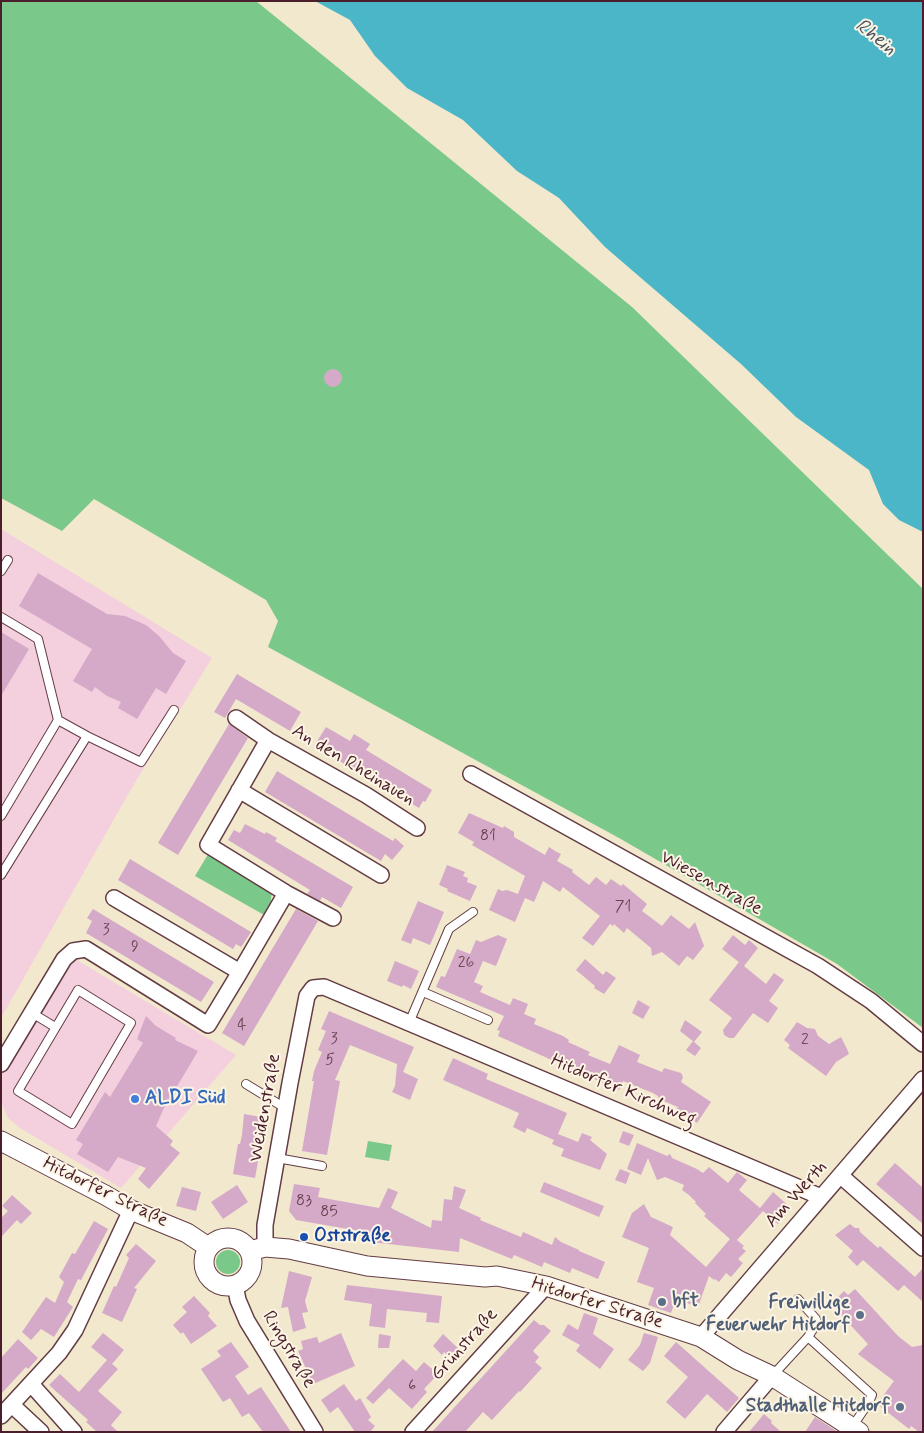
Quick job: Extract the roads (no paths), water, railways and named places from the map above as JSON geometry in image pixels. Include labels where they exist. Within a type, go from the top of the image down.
[{"type":"street","name":"An den Rheinauen","points":[[236,718],[268,740],[366,795],[417,828]]},
{"type":"street","name":"An den Rheinauen","points":[[268,740],[208,845],[333,918]]},
{"type":"street","name":"Wiesenstraße","points":[[471,774],[818,966],[871,1001],[923,1044]]},
{"type":"street","points":[[239,790],[380,875]]},
{"type":"street","points":[[1,1064],[64,960],[73,951],[86,949],[208,1025],[286,892]]},
{"type":"street","points":[[114,898],[240,972]]},
{"type":"street","name":"Hitdorfer Kirchweg","points":[[324,987],[821,1197]]},
{"type":"street","name":"Weidenstraße","points":[[257,1249],[265,1225],[307,996],[313,988],[324,987]]},
{"type":"street","name":"Am Werth","points":[[701,1337],[923,1080]]},
{"type":"street","name":"Hitdorfer Straße","points":[[1,1141],[105,1194],[131,1210],[187,1233],[208,1248]]},
{"type":"street","points":[[841,1176],[923,1248]]},
{"type":"street","points":[[1,1416],[59,1353],[75,1330],[131,1210]]},
{"type":"street","points":[[230,1237],[257,1249],[250,1271],[244,1280],[235,1285],[225,1286],[216,1283],[208,1276],[204,1267],[204,1257],[208,1248],[222,1238],[230,1237]]},
{"type":"street","name":"Hitdorfer Straße","points":[[257,1249],[289,1249],[367,1266],[484,1277],[497,1276],[546,1286],[701,1337],[738,1360],[772,1376],[856,1429]]},
{"type":"street","name":"Ringstraße","points":[[235,1285],[238,1300],[247,1321],[315,1432]]},
{"type":"street","name":"Grünstraße","points":[[413,1432],[546,1286]]},
{"type":"street","points":[[724,1432],[772,1376]]},
{"type":"street","points":[[31,1384],[74,1432]]},
{"type":"street","points":[[12,1405],[41,1432]]},
{"type":"lane","points":[[1,571],[8,560]]},
{"type":"lane","points":[[1,617],[38,639],[58,720],[1,816]]},
{"type":"lane","points":[[58,720],[86,736],[141,762],[174,710]]},
{"type":"lane","points":[[1,875],[86,736]]},
{"type":"lane","points":[[409,1023],[449,929],[473,912]]},
{"type":"lane","points":[[78,990],[131,1023],[72,1124],[18,1091],[55,1027],[78,990]]},
{"type":"lane","points":[[423,992],[488,1020]]},
{"type":"lane","points":[[32,1013],[55,1027]]},
{"type":"lane","points":[[246,1084],[285,1108]]},
{"type":"lane","points":[[277,1158],[322,1166]]},
{"type":"lane","points":[[772,1376],[808,1337],[815,1326],[816,1319],[798,1299]]},
{"type":"lane","points":[[808,1337],[872,1395],[856,1429]]},
{"type":"water","name":"Rhein","points":[[315,1],[923,1],[923,532],[899,520],[883,504],[869,470],[796,417],[741,364],[605,247],[559,198],[517,171],[463,120],[407,88],[375,56],[350,20]]},
{"type":"place","name":"ALDI Süd","points":[[135,1099]]},
{"type":"place","name":"Oststraße","points":[[304,1237]]},
{"type":"place","name":"bft","points":[[662,1302]]},
{"type":"place","name":"Freiwillige Feuerwehr Hitdorf","points":[[860,1315]]},
{"type":"place","name":"Stadthalle Hitdorf","points":[[900,1407]]}]
